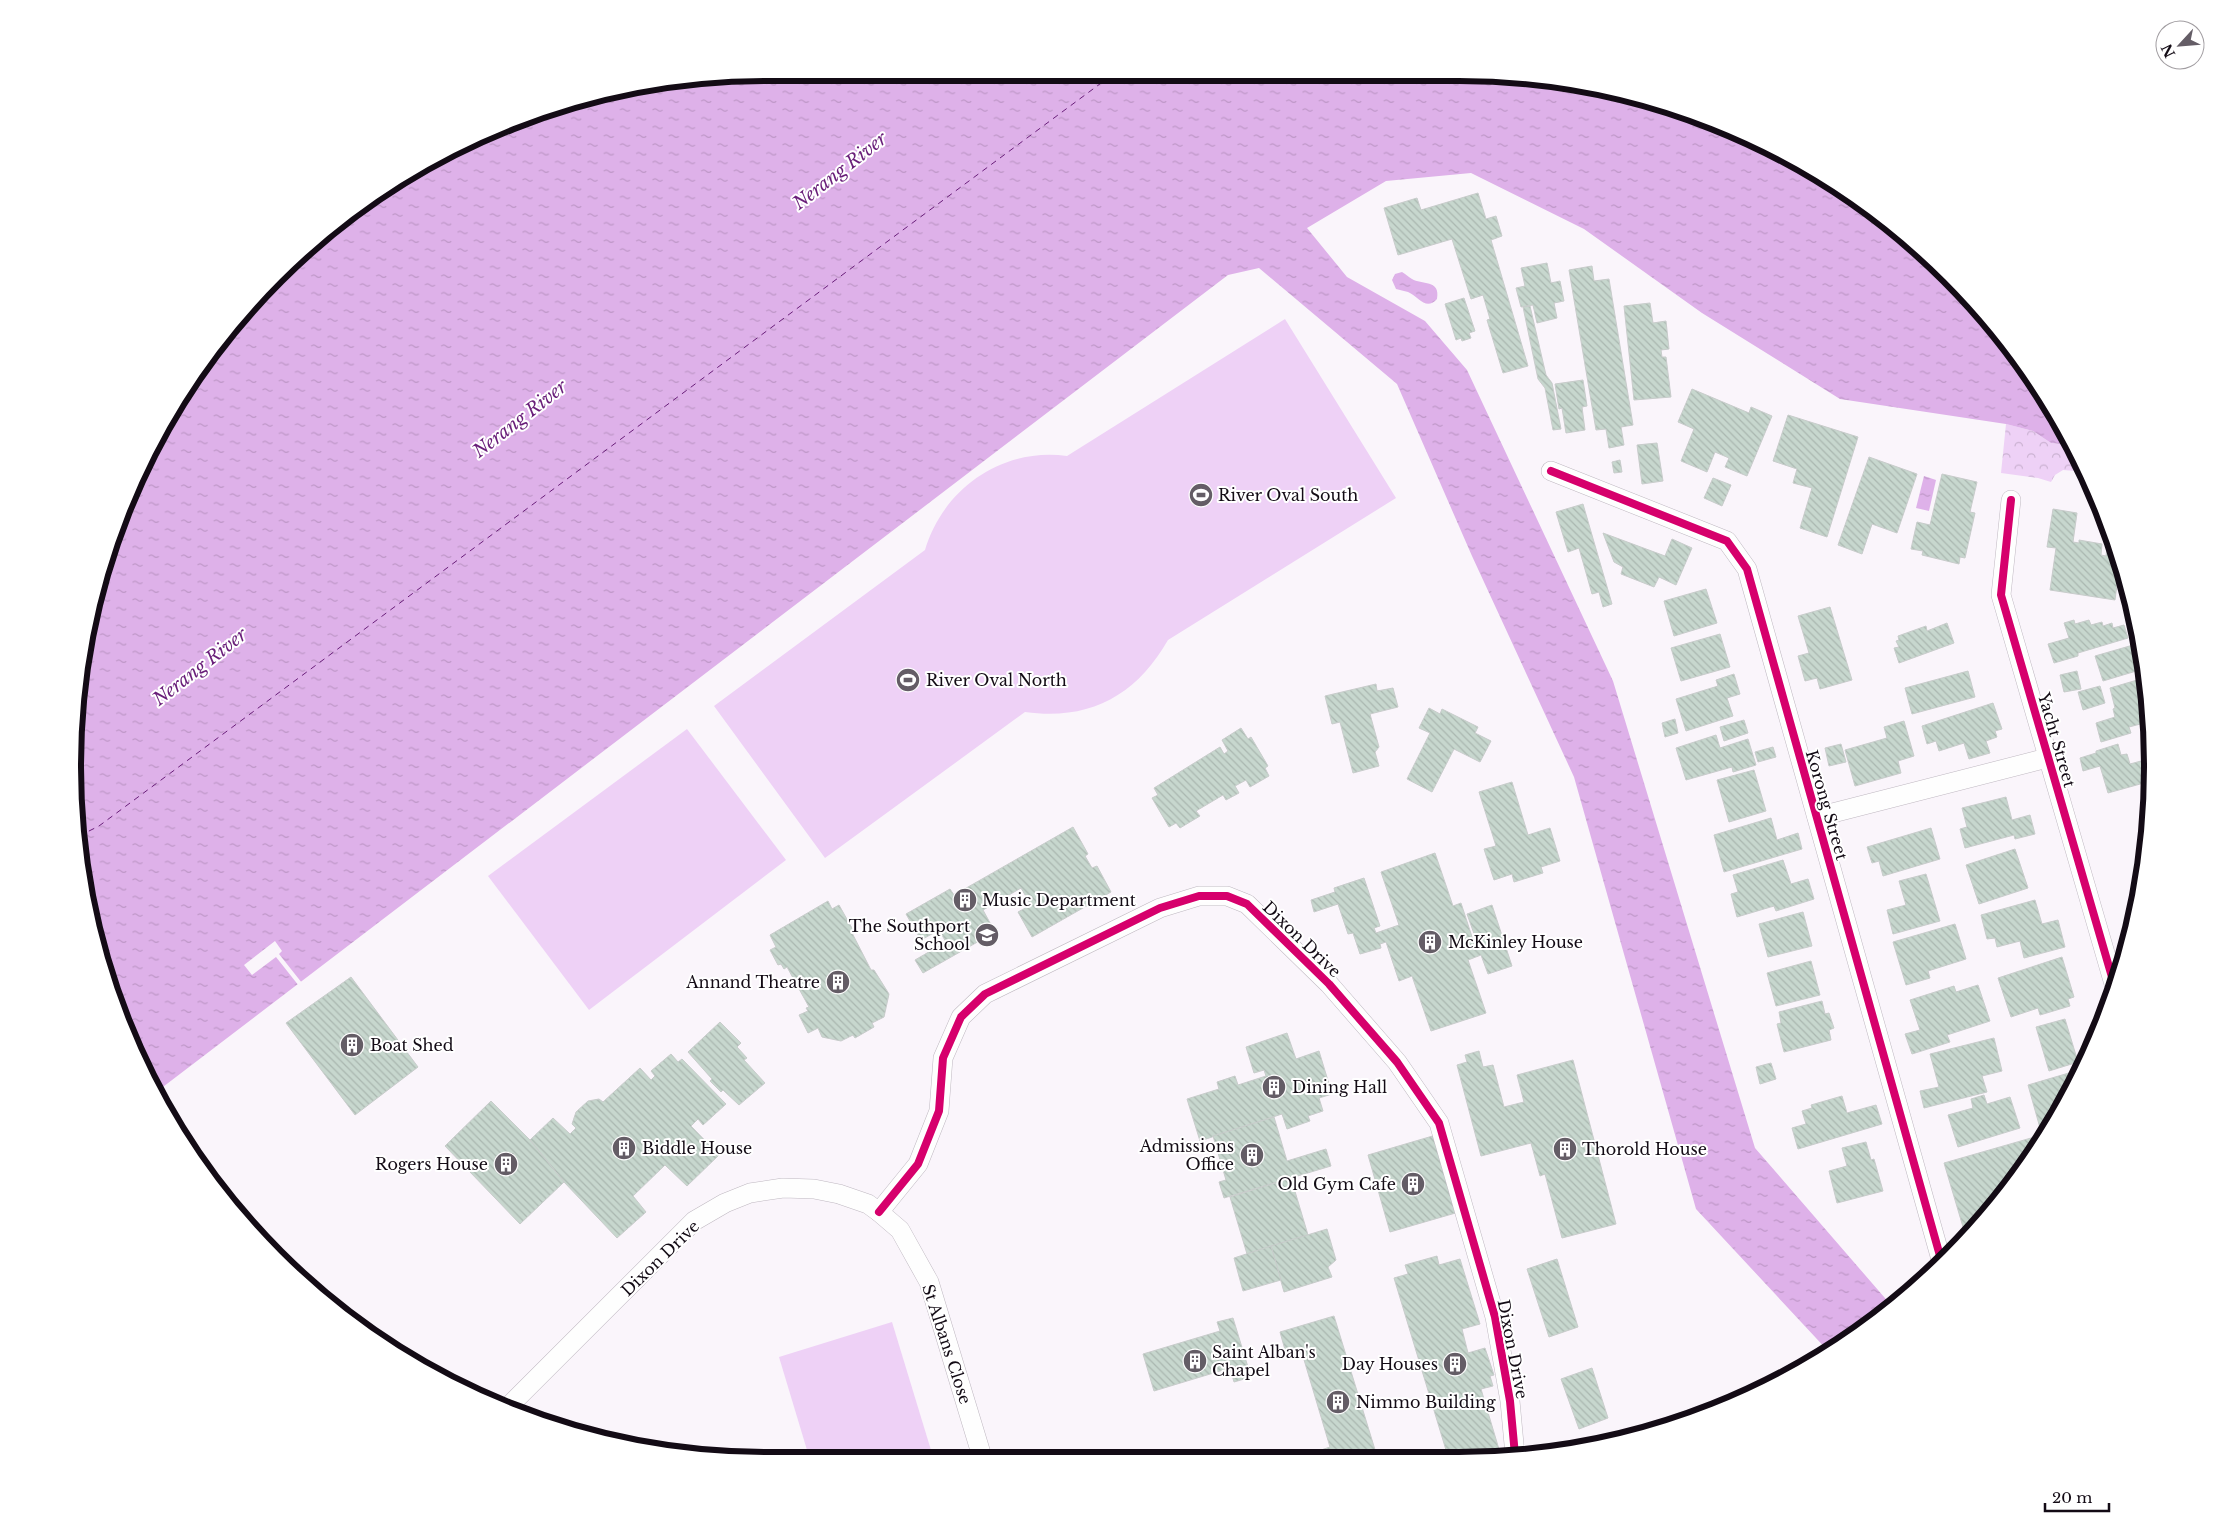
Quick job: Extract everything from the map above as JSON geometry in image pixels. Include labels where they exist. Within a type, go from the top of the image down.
[{"type":"street","name":"Korong Street","points":[[1551,471],[1727,541],[1747,569],[1940,1254]]},
{"type":"street","name":"Yacht Street","points":[[2011,500],[2001,595],[2111,974]]},
{"type":"street","name":"Korong Street","points":[[1817,817],[2047,758]]},
{"type":"street","name":"Dixon Drive","points":[[512,1403],[694,1222],[725,1202],[750,1193],[774,1189],[814,1189],[868,1204],[878,1212],[918,1164],[939,1111],[943,1058],[961,1017],[985,994],[1160,908],[1198,896],[1227,896],[1246,904],[1329,984],[1397,1062],[1439,1123],[1495,1317],[1510,1401],[1514,1449]]},
{"type":"street","name":"St Albans Close","points":[[878,1212],[900,1230],[929,1282],[981,1452]]},
{"type":"green space","points":[[1285,319],[1396,498],[1168,640],[1155,660],[1126,690],[1090,708],[1048,714],[1025,712],[825,858],[714,706],[925,550],[934,528],[946,508],[961,491],[978,477],[998,466],[1020,458],[1043,455],[1067,456]]},
{"type":"green space","points":[[2006,424],[2033,431],[2051,443],[2063,444],[2076,469],[2075,471],[2063,470],[2055,475],[2051,482],[2038,478],[2001,473]]},
{"type":"green space","points":[[687,729],[786,860],[589,1010],[488,876]]},
{"type":"green space","points":[[892,1322],[932,1452],[808,1452],[779,1357]]},
{"type":"water","name":"Nerang River","points":[[766,81],[1458,81],[1548,87],[1592,94],[1636,105],[1721,133],[1801,173],[1839,197],[1876,223],[1910,251],[1974,315],[2002,349],[2028,386],[2063,444],[2051,443],[2033,431],[2006,424],[1840,399],[1702,313],[1584,229],[1471,173],[1386,181],[1307,228],[1347,277],[1425,321],[1467,370],[1613,681],[1755,1148],[1887,1301],[1876,1310],[1823,1346],[1696,1209],[1574,777],[1472,556],[1397,384],[1259,268],[1228,275],[162,1088],[133,1029],[118,987],[94,900],[87,856],[81,766],[87,677],[94,633],[118,546],[133,504],[173,424],[223,349],[251,315],[315,251],[349,223],[424,173],[504,133],[589,105],[633,94],[677,87]]},
{"type":"water","points":[[1402,272],[1416,281],[1433,285],[1436,288],[1437,299],[1429,304],[1422,302],[1408,292],[1396,289],[1392,280],[1395,274]]},
{"type":"water","points":[[1924,476],[1936,480],[1929,511],[1916,508]]},
{"type":"pier","points":[[275,941],[282,951],[279,954],[302,983],[299,986],[276,957],[252,975],[244,965]]},
{"type":"building","points":[[1478,193],[1486,219],[1496,216],[1502,236],[1491,240],[1528,366],[1503,373],[1487,320],[1490,319],[1483,295],[1471,299],[1452,239],[1398,255],[1384,208],[1417,198],[1421,210]]},
{"type":"building","points":[[1547,263],[1551,283],[1560,281],[1564,301],[1554,303],[1557,318],[1537,323],[1533,305],[1521,307],[1516,288],[1525,286],[1521,268]]},
{"type":"building","points":[[1592,266],[1594,281],[1609,279],[1633,425],[1621,427],[1624,445],[1609,448],[1606,429],[1596,430],[1569,270]]},
{"type":"building","points":[[1464,298],[1475,331],[1469,333],[1471,338],[1462,341],[1461,338],[1456,340],[1445,304]]},
{"type":"building","points":[[1650,303],[1653,323],[1666,321],[1669,349],[1661,350],[1662,357],[1666,357],[1671,397],[1634,400],[1624,306]]},
{"type":"building","points":[[1530,306],[1546,375],[1552,383],[1561,429],[1553,430],[1545,388],[1538,379],[1523,307]]},
{"type":"building","points":[[1583,380],[1587,406],[1582,407],[1585,430],[1566,433],[1562,408],[1559,409],[1555,384]]},
{"type":"building","points":[[1692,389],[1749,413],[1751,407],[1772,416],[1747,476],[1725,467],[1729,458],[1715,452],[1707,472],[1681,461],[1694,429],[1678,422]]},
{"type":"building","points":[[1788,415],[1858,437],[1827,537],[1800,528],[1812,488],[1793,483],[1797,469],[1773,461]]},
{"type":"building","points":[[1657,443],[1663,481],[1642,484],[1637,445]]},
{"type":"building","points":[[1869,457],[1917,474],[1897,533],[1872,524],[1862,554],[1838,545]]},
{"type":"building","points":[[1620,460],[1622,472],[1614,473],[1612,462]]},
{"type":"building","points":[[1942,474],[1977,482],[1970,512],[1975,513],[1965,558],[1960,557],[1959,564],[1922,555],[1923,551],[1911,549],[1917,522],[1930,525]]},
{"type":"building","points":[[1713,478],[1731,485],[1722,506],[1704,498]]},
{"type":"building","points":[[1583,504],[1612,604],[1603,607],[1599,592],[1592,594],[1579,548],[1568,552],[1556,512]]},
{"type":"building","points":[[2053,509],[2077,513],[2073,542],[2079,543],[2079,540],[2102,544],[2101,555],[2106,556],[2107,546],[2118,581],[2115,600],[2050,590],[2056,548],[2047,547]]},
{"type":"building","points":[[1603,533],[1665,556],[1672,539],[1692,548],[1676,585],[1659,577],[1654,587],[1621,574],[1623,567],[1614,562]]},
{"type":"building","points":[[1706,589],[1717,623],[1674,636],[1664,601]]},
{"type":"building","points":[[1830,607],[1852,680],[1820,689],[1817,678],[1805,681],[1798,656],[1809,653],[1798,616]]},
{"type":"building","points":[[2074,620],[2075,624],[2089,620],[2091,625],[2102,622],[2103,626],[2112,623],[2113,628],[2124,625],[2128,638],[2078,653],[2078,656],[2054,663],[2048,644],[2069,638],[2064,623]]},
{"type":"building","points":[[1947,623],[1954,643],[1899,663],[1894,648],[1899,647],[1896,641],[1899,640],[1898,636],[1926,626],[1927,631]]},
{"type":"building","points":[[1720,634],[1730,667],[1681,681],[1671,648]]},
{"type":"building","points":[[2133,645],[2137,671],[2103,681],[2095,656]]},
{"type":"building","points":[[1968,671],[1975,697],[1912,714],[1905,688]]},
{"type":"building","points":[[2077,671],[2081,689],[2064,692],[2060,675]]},
{"type":"building","points":[[1734,674],[1740,694],[1727,698],[1733,716],[1686,731],[1676,699],[1718,686],[1716,680]]},
{"type":"building","points":[[2138,680],[2142,724],[2129,727],[2131,733],[2101,742],[2096,723],[2115,717],[2113,709],[2115,708],[2110,688]]},
{"type":"building","points":[[1376,684],[1377,691],[1393,688],[1398,707],[1370,714],[1379,747],[1375,752],[1379,766],[1353,773],[1340,722],[1332,724],[1325,696]]},
{"type":"building","points":[[2100,686],[2105,703],[2083,710],[2078,692]]},
{"type":"building","points":[[1993,703],[2002,729],[1995,731],[1997,737],[1986,741],[1990,753],[1969,759],[1964,743],[1939,751],[1936,741],[1927,744],[1922,726]]},
{"type":"building","points":[[1429,708],[1440,714],[1442,709],[1478,727],[1475,733],[1491,741],[1480,762],[1454,749],[1432,792],[1407,779],[1430,733],[1419,728]]},
{"type":"building","points":[[1675,719],[1678,733],[1665,737],[1662,723]]},
{"type":"building","points":[[1744,720],[1748,733],[1724,741],[1720,727]]},
{"type":"building","points":[[1904,721],[1914,756],[1898,761],[1901,773],[1855,786],[1845,750],[1887,738],[1884,727]]},
{"type":"building","points":[[1241,728],[1248,739],[1251,737],[1268,766],[1265,768],[1269,776],[1250,787],[1246,780],[1235,786],[1239,793],[1226,800],[1223,795],[1196,811],[1200,816],[1180,828],[1176,823],[1169,827],[1152,798],[1158,795],[1154,788],[1220,747],[1224,754],[1228,751],[1222,740]]},
{"type":"building","points":[[1716,735],[1720,748],[1748,739],[1756,765],[1733,772],[1732,767],[1686,780],[1676,748]]},
{"type":"building","points":[[1841,744],[1846,762],[1829,766],[1825,748]]},
{"type":"building","points":[[2118,744],[2121,755],[2127,754],[2130,764],[2144,760],[2143,783],[2108,793],[2100,766],[2083,771],[2080,758],[2096,753],[2096,751]]},
{"type":"building","points":[[1773,747],[1776,757],[1758,762],[1755,752]]},
{"type":"building","points":[[1754,770],[1766,811],[1729,822],[1717,780]]},
{"type":"building","points":[[1512,782],[1528,835],[1550,828],[1560,861],[1541,867],[1543,873],[1514,882],[1512,874],[1494,880],[1484,849],[1496,846],[1479,792]]},
{"type":"building","points":[[2006,797],[2012,820],[2030,815],[2035,834],[2015,839],[2014,835],[1965,848],[1960,829],[1967,827],[1962,808]]},
{"type":"building","points":[[1771,818],[1777,840],[1798,833],[1802,849],[1724,872],[1714,835]]},
{"type":"building","name":"Music Department","points":[[1073,827],[1088,854],[1085,856],[1092,868],[1097,866],[1111,892],[1032,937],[1018,912],[1031,905],[1021,888],[983,910],[995,932],[923,973],[915,960],[946,942],[939,930],[921,940],[906,914],[950,889],[954,895]]},
{"type":"building","points":[[1931,828],[1940,859],[1883,876],[1879,861],[1872,863],[1867,847]]},
{"type":"building","points":[[2015,849],[2028,888],[1979,904],[1966,865]]},
{"type":"building","name":"McKinley House","points":[[1435,853],[1453,906],[1461,903],[1474,943],[1477,942],[1467,914],[1492,905],[1512,966],[1488,974],[1481,955],[1468,960],[1486,1013],[1431,1031],[1412,976],[1399,981],[1386,942],[1380,944],[1381,948],[1360,954],[1353,933],[1348,934],[1338,904],[1314,912],[1311,900],[1335,892],[1334,888],[1364,878],[1380,926],[1374,928],[1376,933],[1399,925],[1381,872]]},
{"type":"building","points":[[1783,860],[1791,884],[1808,879],[1814,899],[1776,911],[1774,906],[1737,917],[1731,894],[1738,892],[1733,875]]},
{"type":"building","points":[[1926,874],[1940,921],[1893,934],[1887,910],[1906,905],[1899,881]]},
{"type":"building","points":[[2035,900],[2042,924],[2058,920],[2065,947],[2024,958],[2020,941],[1997,947],[1995,938],[1987,939],[1981,915]]},
{"type":"building","name":"Annand Theatre","points":[[828,901],[832,909],[839,905],[853,930],[851,931],[871,970],[874,970],[889,994],[884,1017],[872,1023],[874,1027],[855,1038],[853,1035],[841,1041],[822,1037],[818,1028],[808,1033],[799,1015],[808,1011],[806,1008],[809,1007],[787,967],[784,969],[781,964],[778,965],[770,950],[776,947],[770,935]]},
{"type":"building","points":[[1803,912],[1812,946],[1768,957],[1759,924]]},
{"type":"building","points":[[1955,924],[1966,959],[1928,971],[1930,978],[1906,985],[1893,942]]},
{"type":"building","points":[[2062,957],[2074,997],[2068,999],[2070,1006],[2040,1015],[2038,1008],[2011,1017],[1998,978]]},
{"type":"building","points":[[1811,961],[1820,995],[1776,1006],[1767,973]]},
{"type":"building","name":"Boat Shed","points":[[351,977],[418,1067],[355,1115],[286,1023]]},
{"type":"building","points":[[1978,985],[1990,1021],[1947,1035],[1950,1042],[1912,1054],[1905,1034],[1920,1030],[1910,1000],[1954,986],[1956,992]]},
{"type":"building","points":[[1822,1001],[1825,1014],[1829,1013],[1834,1028],[1829,1030],[1831,1040],[1784,1052],[1777,1024],[1781,1023],[1779,1012]]},
{"type":"building","points":[[2065,1019],[2077,1060],[2076,1062],[2049,1071],[2036,1027]]},
{"type":"building","points":[[720,1022],[741,1043],[737,1047],[747,1058],[744,1060],[765,1083],[739,1105],[710,1081],[712,1079],[688,1052]]},
{"type":"building","name":"Dining Hall","points":[[1287,1033],[1296,1059],[1319,1051],[1332,1094],[1319,1098],[1323,1111],[1308,1116],[1310,1121],[1287,1129],[1282,1114],[1200,1141],[1187,1099],[1219,1089],[1217,1082],[1235,1076],[1238,1085],[1266,1076],[1264,1070],[1254,1073],[1246,1047]]},
{"type":"building","points":[[1994,1038],[2002,1071],[1982,1076],[1987,1092],[1924,1108],[1920,1091],[1939,1087],[1930,1054]]},
{"type":"building","name":"Thorold House","points":[[1479,1051],[1483,1067],[1493,1065],[1504,1107],[1524,1102],[1517,1075],[1573,1060],[1616,1224],[1562,1238],[1545,1174],[1540,1176],[1531,1143],[1481,1156],[1457,1065],[1467,1062],[1465,1055]]},
{"type":"building","name":"Biddle House","points":[[671,1054],[678,1062],[682,1059],[726,1104],[703,1125],[698,1119],[691,1126],[719,1155],[687,1186],[665,1165],[633,1196],[646,1212],[617,1238],[564,1182],[530,1140],[553,1118],[570,1134],[576,1128],[572,1124],[576,1112],[588,1101],[599,1099],[603,1102],[640,1068],[651,1080],[655,1076],[651,1071]]},
{"type":"building","points":[[1771,1063],[1776,1079],[1760,1084],[1756,1067]]},
{"type":"building","points":[[2072,1072],[2040,1128],[2028,1085]]},
{"type":"building","points":[[1984,1095],[1987,1104],[2010,1097],[2020,1128],[1958,1147],[1948,1115],[1973,1108],[1971,1099]]},
{"type":"building","points":[[1842,1096],[1847,1113],[1876,1105],[1882,1124],[1798,1149],[1792,1128],[1806,1124],[1802,1111],[1812,1108],[1811,1105]]},
{"type":"building","name":"Rogers House","points":[[491,1101],[530,1140],[564,1182],[520,1224],[445,1146]]},
{"type":"building","name":"Admissions Office","points":[[1274,1117],[1287,1161],[1326,1149],[1331,1166],[1224,1198],[1219,1182],[1226,1180],[1213,1136]]},
{"type":"building","name":"Old Gym Cafe","points":[[1436,1135],[1459,1212],[1390,1232],[1368,1155]]},
{"type":"building","points":[[2034,1137],[2002,1184],[1964,1229],[1944,1163]]},
{"type":"building","points":[[1866,1142],[1871,1160],[1874,1159],[1883,1191],[1837,1203],[1829,1171],[1847,1166],[1842,1148]]},
{"type":"building","points":[[1291,1178],[1308,1235],[1247,1254],[1230,1197]]},
{"type":"building","points":[[1327,1229],[1336,1260],[1328,1267],[1332,1277],[1284,1292],[1271,1246]]},
{"type":"building","points":[[1271,1246],[1281,1280],[1243,1291],[1234,1258]]},
{"type":"building","name":"Day Houses","points":[[1437,1256],[1439,1265],[1460,1259],[1480,1324],[1462,1329],[1468,1353],[1485,1348],[1494,1375],[1490,1376],[1493,1386],[1481,1389],[1499,1450],[1447,1452],[1394,1278],[1408,1274],[1405,1265]]},
{"type":"building","points":[[1557,1259],[1578,1327],[1549,1337],[1527,1269]]},
{"type":"building","name":"Nimmo Building","points":[[1334,1316],[1376,1452],[1315,1452],[1330,1447],[1302,1353],[1287,1357],[1280,1332]]},
{"type":"building","name":"Saint Alban's Chapel","points":[[1233,1318],[1251,1377],[1234,1382],[1230,1368],[1154,1391],[1143,1354],[1220,1331],[1217,1322]]},
{"type":"building","points":[[1592,1368],[1608,1418],[1579,1429],[1561,1379]]},
{"type":"ferry route","points":[[85,833],[99,826],[1104,81]]},
{"type":"cycle path","points":[[1551,471],[1727,541],[1747,569],[1940,1254]]},
{"type":"cycle path","points":[[2011,500],[2001,595],[2111,974]]},
{"type":"cycle path","points":[[879,1212],[918,1164],[939,1111],[943,1058],[961,1017],[985,994],[1160,908],[1199,896],[1227,896],[1247,904],[1329,984],[1397,1062],[1439,1123],[1495,1317],[1510,1401],[1514,1449]]},
{"type":"place","name":"River Oval South","points":[[1201,495]]},
{"type":"place","name":"River Oval North","points":[[908,680]]},
{"type":"place","name":"Music Department","points":[[965,900]]},
{"type":"place","name":"The Southport School","points":[[987,935]]},
{"type":"place","name":"McKinley House","points":[[1430,942]]},
{"type":"place","name":"Annand Theatre","points":[[838,982]]},
{"type":"place","name":"Boat Shed","points":[[352,1045]]},
{"type":"place","name":"Dining Hall","points":[[1274,1087]]},
{"type":"place","name":"Biddle House","points":[[624,1148]]},
{"type":"place","name":"Thorold House","points":[[1565,1149]]},
{"type":"place","name":"Admissions Office","points":[[1252,1155]]},
{"type":"place","name":"Rogers House","points":[[506,1164]]},
{"type":"place","name":"Old Gym Cafe","points":[[1413,1184]]},
{"type":"place","name":"Saint Alban's Chapel","points":[[1195,1361]]},
{"type":"place","name":"Day Houses","points":[[1455,1364]]},
{"type":"place","name":"Nimmo Building","points":[[1338,1402]]}]
